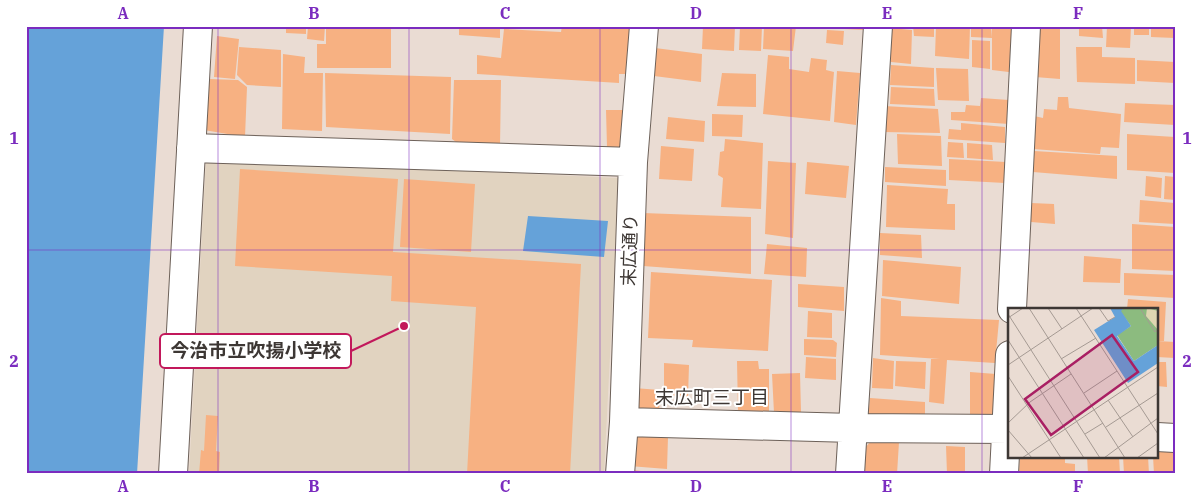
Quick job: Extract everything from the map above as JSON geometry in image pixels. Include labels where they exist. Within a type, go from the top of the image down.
[{"type":"street","points":[[174,474],[198,26]]},
{"type":"street","name":"末広通り","points":[[620,474],[624,422],[633,162],[644,26]]},
{"type":"street","points":[[850,474],[878,26]]},
{"type":"street","points":[[1012,308],[1026,26]]},
{"type":"street","points":[[191,148],[633,162]]},
{"type":"street","points":[[624,422],[853,428],[1008,429],[1004,474]]},
{"type":"street","points":[[1158,437],[1175,438]]},
{"type":"shaded area","points":[[206,159],[619,178],[604,474],[189,474]]},
{"type":"water","points":[[26,26],[164,26],[137,474],[26,474]]},
{"type":"water","points":[[528,216],[608,221],[604,257],[523,251]]},
{"type":"building","points":[[286,26],[306,26],[306,34],[286,33]]},
{"type":"building","points":[[308,26],[325,26],[324,41],[307,39]]},
{"type":"building","points":[[326,26],[391,26],[391,68],[317,68],[317,44],[326,44]]},
{"type":"building","points":[[459,26],[500,26],[500,38],[459,35]]},
{"type":"building","points":[[562,26],[633,26],[629,74],[619,74],[619,83],[477,74],[477,55],[501,58],[504,29],[561,32]]},
{"type":"building","points":[[703,26],[735,26],[734,51],[702,49]]},
{"type":"building","points":[[740,26],[762,26],[761,51],[739,50]]},
{"type":"building","points":[[764,26],[796,26],[793,51],[763,49]]},
{"type":"building","points":[[824,26],[865,26],[865,30],[824,28]]},
{"type":"building","points":[[913,26],[934,26],[934,37],[914,36]]},
{"type":"building","points":[[936,26],[970,26],[969,59],[935,56]]},
{"type":"building","points":[[971,26],[991,26],[992,38],[971,37]]},
{"type":"building","points":[[992,26],[1018,26],[1017,73],[992,70]]},
{"type":"building","points":[[1036,26],[1060,26],[1060,79],[1035,77]]},
{"type":"building","points":[[1079,26],[1102,26],[1103,38],[1079,36]]},
{"type":"building","points":[[1107,26],[1131,26],[1130,48],[1106,47]]},
{"type":"building","points":[[1134,26],[1149,26],[1149,35],[1134,35]]},
{"type":"building","points":[[1151,26],[1175,26],[1175,38],[1151,37]]},
{"type":"building","points":[[890,28],[912,30],[911,64],[891,62]]},
{"type":"building","points":[[827,30],[844,31],[843,45],[826,43]]},
{"type":"building","points":[[217,36],[239,39],[235,79],[214,77]]},
{"type":"building","points":[[972,40],[990,41],[990,69],[972,67]]},
{"type":"building","points":[[239,47],[281,50],[281,87],[247,85],[237,75]]},
{"type":"building","points":[[1076,47],[1102,47],[1102,57],[1135,58],[1135,84],[1077,82]]},
{"type":"building","points":[[655,48],[702,54],[701,82],[654,76]]},
{"type":"building","points":[[283,54],[305,57],[304,73],[323,73],[322,131],[282,129]]},
{"type":"building","points":[[768,55],[789,57],[789,69],[809,72],[811,58],[827,60],[826,70],[834,72],[830,121],[763,114]]},
{"type":"building","points":[[1137,60],[1175,62],[1175,83],[1137,81]]},
{"type":"building","points":[[891,65],[934,68],[934,87],[890,85]]},
{"type":"building","points":[[936,68],[968,69],[969,101],[938,100]]},
{"type":"building","points":[[837,71],[860,73],[856,125],[834,122]]},
{"type":"building","points":[[325,73],[451,77],[450,134],[326,127]]},
{"type":"building","points":[[722,73],[756,74],[756,107],[717,106]]},
{"type":"building","points":[[209,79],[238,80],[247,87],[245,137],[204,130]]},
{"type":"building","points":[[454,80],[501,80],[500,146],[456,142],[452,139]]},
{"type":"building","points":[[891,87],[934,89],[935,106],[890,104]]},
{"type":"building","points":[[1058,97],[1068,97],[1069,108],[1121,114],[1119,148],[1101,147],[1100,154],[1033,149],[1034,116],[1043,118],[1044,109],[1057,110]]},
{"type":"building","points":[[981,98],[1009,100],[1009,124],[951,120],[951,112],[965,112],[966,105],[980,106]]},
{"type":"building","points":[[1125,103],[1175,105],[1175,125],[1124,122]]},
{"type":"building","points":[[884,106],[938,109],[940,133],[883,132]]},
{"type":"building","points":[[606,110],[629,110],[629,148],[607,147]]},
{"type":"building","points":[[712,114],[743,115],[742,137],[712,136]]},
{"type":"building","points":[[668,117],[705,121],[704,142],[666,139]]},
{"type":"building","points":[[961,123],[1005,127],[1005,143],[948,139],[949,129],[961,130]]},
{"type":"building","points":[[897,134],[941,136],[942,166],[898,164]]},
{"type":"building","points":[[1127,134],[1175,137],[1175,173],[1127,170]]},
{"type":"building","points":[[725,139],[763,143],[761,209],[721,207],[723,178],[718,175],[720,152],[724,151]]},
{"type":"building","points":[[948,142],[963,143],[964,158],[947,157]]},
{"type":"building","points":[[967,143],[992,145],[993,160],[967,158]]},
{"type":"building","points":[[661,146],[694,149],[692,181],[659,179]]},
{"type":"building","points":[[1034,151],[1117,156],[1117,179],[1033,172]]},
{"type":"building","points":[[949,159],[1006,162],[1005,183],[949,180]]},
{"type":"building","points":[[768,161],[796,163],[793,238],[765,234]]},
{"type":"building","points":[[807,162],[849,166],[846,198],[805,194]]},
{"type":"building","points":[[885,167],[946,170],[946,186],[885,182]]},
{"type":"building","points":[[240,169],[398,179],[393,252],[581,264],[570,474],[467,474],[476,307],[391,301],[392,276],[235,266]]},
{"type":"building","points":[[1146,176],[1162,178],[1161,198],[1145,196]]},
{"type":"building","points":[[1165,176],[1175,177],[1175,200],[1164,199]]},
{"type":"building","points":[[404,179],[475,184],[471,252],[400,247]]},
{"type":"building","points":[[887,185],[948,189],[947,204],[955,204],[955,230],[886,227]]},
{"type":"building","points":[[1140,200],[1175,203],[1175,224],[1139,222]]},
{"type":"building","points":[[1031,203],[1054,204],[1055,224],[1031,222]]},
{"type":"building","points":[[643,213],[751,217],[751,274],[643,266]]},
{"type":"building","points":[[1132,224],[1175,227],[1175,271],[1132,269]]},
{"type":"building","points":[[880,233],[921,235],[922,258],[880,255]]},
{"type":"building","points":[[767,244],[807,248],[806,277],[764,274]]},
{"type":"building","points":[[1084,256],[1121,259],[1120,283],[1083,282]]},
{"type":"building","points":[[883,260],[961,267],[959,304],[882,296]]},
{"type":"building","points":[[651,272],[772,280],[768,351],[692,347],[693,340],[648,338]]},
{"type":"building","points":[[1124,273],[1175,275],[1175,298],[1124,295]]},
{"type":"building","points":[[798,284],[844,287],[844,311],[798,307]]},
{"type":"building","points":[[881,298],[901,301],[901,316],[999,320],[995,363],[947,360],[944,404],[929,402],[931,359],[940,359],[880,355]]},
{"type":"building","points":[[1128,299],[1166,302],[1164,341],[1158,341],[1158,308],[1127,308]]},
{"type":"building","points":[[808,311],[832,313],[832,338],[807,337]]},
{"type":"building","points":[[804,339],[833,340],[837,343],[836,357],[804,355]]},
{"type":"building","points":[[1158,341],[1175,342],[1175,358],[1158,357]]},
{"type":"building","points":[[806,357],[836,359],[836,380],[805,378]]},
{"type":"building","points":[[873,358],[894,361],[893,389],[872,388]]},
{"type":"building","points":[[737,361],[758,361],[759,369],[769,369],[769,411],[738,412]]},
{"type":"building","points":[[896,361],[926,362],[925,389],[895,386]]},
{"type":"building","points":[[1158,362],[1166,362],[1167,387],[1158,386]]},
{"type":"building","points":[[664,363],[689,365],[688,397],[664,395]]},
{"type":"building","points":[[970,372],[996,374],[994,417],[970,415]]},
{"type":"building","points":[[800,373],[801,412],[774,413],[772,374]]},
{"type":"building","points":[[634,388],[660,390],[659,415],[633,412]]},
{"type":"building","points":[[870,398],[925,402],[925,422],[868,419]]},
{"type":"building","points":[[206,415],[218,416],[216,451],[220,452],[219,474],[199,474],[201,450],[204,451]]},
{"type":"building","points":[[630,437],[668,437],[667,469],[629,466]]},
{"type":"building","points":[[871,441],[899,442],[897,474],[863,474],[865,448]]},
{"type":"building","points":[[946,446],[965,447],[965,474],[947,474]]},
{"type":"building","points":[[1158,452],[1175,452],[1175,474],[1154,474],[1153,458],[1158,458]]},
{"type":"building","points":[[1020,458],[1065,458],[1065,463],[1075,464],[1075,474],[1019,474]]},
{"type":"building","points":[[1087,458],[1119,458],[1120,474],[1088,474]]},
{"type":"building","points":[[1123,458],[1148,458],[1149,474],[1124,474]]},
{"type":"building","points":[[633,470],[657,473],[657,474],[633,474]]},
{"type":"place","name":"今治市立吹揚小学校","points":[[404,326]]},
{"type":"district","name":"末広町三丁目","points":[[712,397]]}]
